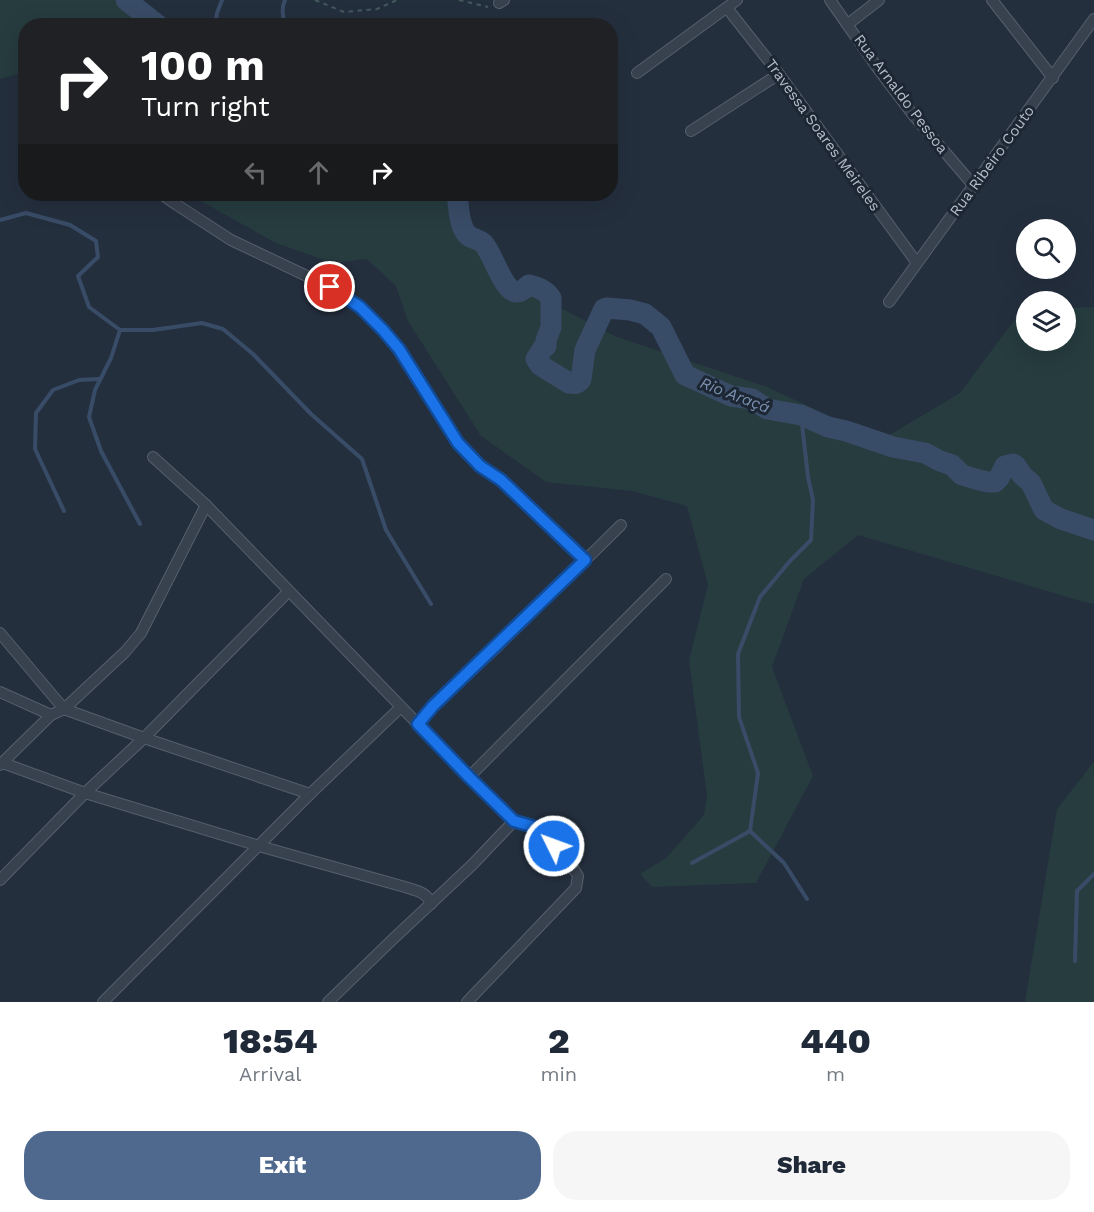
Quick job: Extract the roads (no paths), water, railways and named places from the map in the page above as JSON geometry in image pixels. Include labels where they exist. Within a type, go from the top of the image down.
[{"type":"street","points":[[637,74],[736,0]]},
{"type":"street","name":"Rua Arnaldo Pessoa","points":[[830,0],[914,116],[974,186]]},
{"type":"street","points":[[848,24],[879,0]]},
{"type":"street","points":[[992,0],[1053,78]]},
{"type":"street","name":"Travessa Soares Meireles","points":[[727,8],[917,263]]},
{"type":"street","name":"Rua Ribeiro Couto","points":[[889,302],[1094,19]]},
{"type":"street","points":[[690,131],[778,74]]},
{"type":"street","points":[[170,201],[231,240],[330,287],[360,307],[399,349],[458,443],[480,466],[501,480],[585,560]]},
{"type":"street","points":[[153,457],[206,505],[469,777],[514,821],[535,827],[543,834],[578,876],[576,888],[467,1002]]},
{"type":"street","points":[[206,505],[141,633],[125,652],[64,709],[51,715],[1,764],[85,793],[259,846],[405,887],[424,894],[429,898],[431,904]]},
{"type":"street","points":[[418,724],[433,706],[621,525]]},
{"type":"street","points":[[469,777],[666,579]]},
{"type":"street","points":[[0,880],[289,591]]},
{"type":"street","points":[[0,633],[64,709],[310,794]]},
{"type":"street","points":[[0,692],[51,715]]},
{"type":"street","points":[[103,1002],[310,794],[401,707]]},
{"type":"street","points":[[328,1002],[490,848],[514,821]]},
{"type":"waterway","name":"Rio Araçá","points":[[126,0],[149,18]]},
{"type":"waterway","points":[[216,18],[222,0]]},
{"type":"waterway","points":[[283,18],[285,0]]},
{"type":"waterway","name":"Rio Araçá","points":[[458,201],[464,230],[470,237],[483,243],[487,248],[507,286],[517,292],[529,285],[539,288],[551,298],[551,327],[546,346],[536,359],[540,365],[569,383],[576,383],[581,379],[585,350],[604,309],[630,310],[645,314],[661,327],[685,375],[731,396],[752,399],[767,409],[801,415],[828,427],[893,447],[925,453],[952,465],[962,475],[979,480],[995,482],[1005,466],[1013,464],[1031,483],[1044,510],[1061,519],[1094,530]]},
{"type":"waterway","points":[[0,220],[26,213],[70,225],[96,241],[98,257],[78,276],[89,307],[120,330],[153,330],[202,323],[223,329],[253,354],[311,414],[362,459],[386,530],[431,604]]},
{"type":"waterway","points":[[120,330],[111,358],[95,390],[89,417],[101,451],[140,524]]},
{"type":"waterway","points":[[64,511],[35,449],[36,413],[53,390],[79,380],[100,379]]},
{"type":"waterway","points":[[692,863],[750,831],[758,773],[739,717],[738,654],[760,597],[811,540],[813,500],[801,415]]},
{"type":"waterway","points":[[750,831],[784,863],[807,899]]},
{"type":"waterway","points":[[1075,961],[1077,891],[1094,874]]}]
